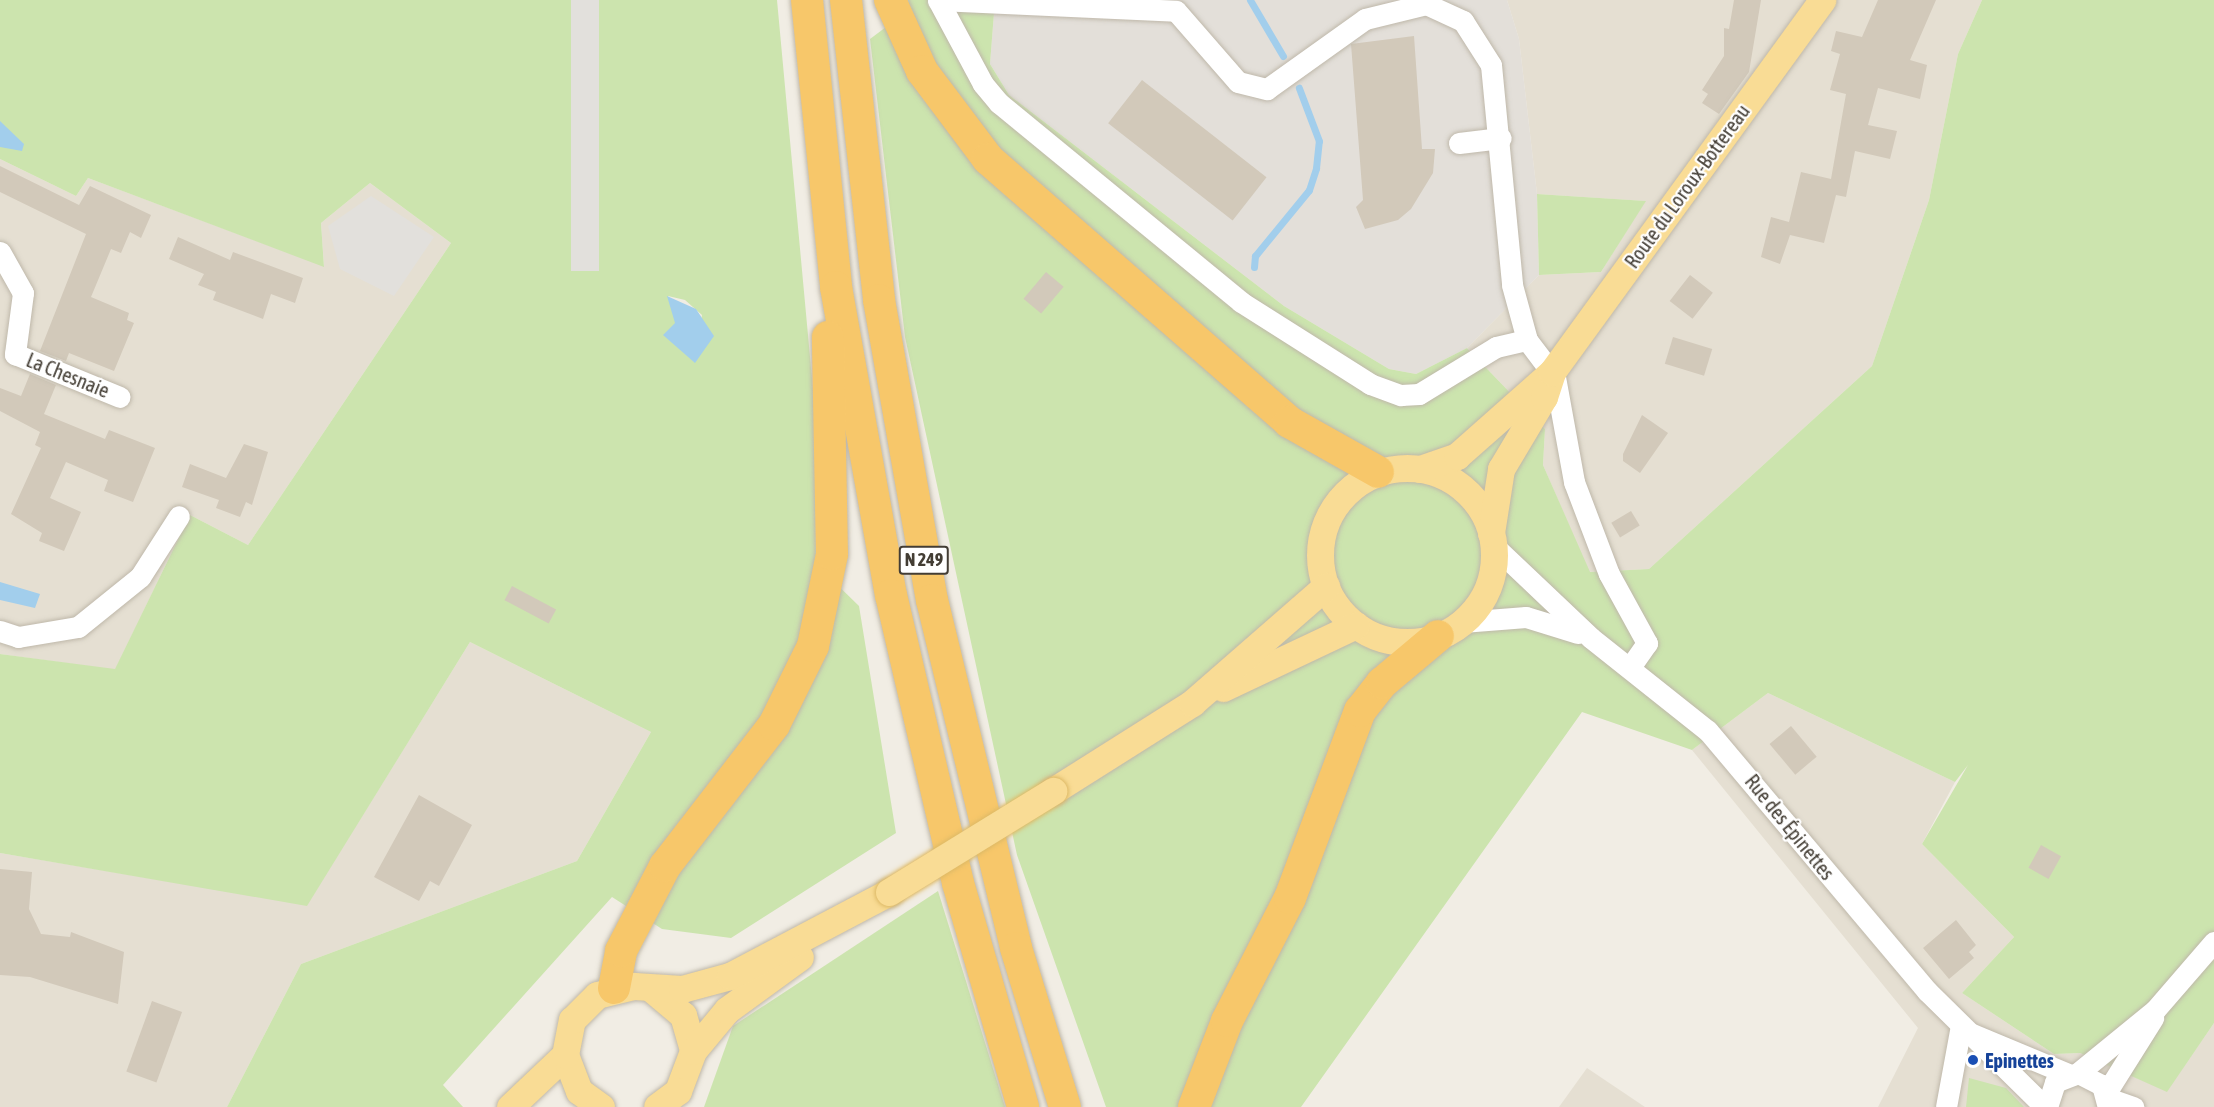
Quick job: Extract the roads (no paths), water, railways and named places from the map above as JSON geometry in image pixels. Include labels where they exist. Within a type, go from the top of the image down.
[{"type":"highway","name":"N 249","points":[[807,0],[836,287],[876,519],[924,745],[1023,1107]]},
{"type":"highway","name":"N 249","points":[[846,0],[879,300],[932,600],[1016,948],[1065,1107]]},
{"type":"highway","points":[[890,0],[921,71],[988,159],[1289,422],[1378,472]]},
{"type":"highway","points":[[614,988],[621,951],[665,866],[774,725],[813,646],[832,554],[826,322],[836,287]]},
{"type":"highway","points":[[1194,1107],[1227,1021],[1290,898],[1360,711],[1382,683],[1450,629]]},
{"type":"main road","name":"Route du Loroux-Bottereau","points":[[1420,469],[1457,456],[1552,372],[1822,0]]},
{"type":"main road","name":"Route du Loroux-Bottereau","points":[[1492,539],[1502,469],[1544,397],[1552,372]]},
{"type":"main road","points":[[1420,469],[1463,488],[1492,539],[1490,582],[1450,629],[1392,640],[1356,625],[1326,586],[1320,552],[1330,515],[1344,495],[1378,472],[1420,469]]},
{"type":"main road","points":[[1192,703],[1326,586]]},
{"type":"main road","points":[[594,1106],[569,1074],[565,1055],[572,1020],[597,995],[614,988],[654,991],[730,976],[847,918],[1192,703],[1356,625]]},
{"type":"main road","points":[[657,1107],[678,1091],[693,1051],[727,1010],[847,918]]},
{"type":"main road","points":[[654,991],[683,1015],[693,1051]]},
{"type":"main road","points":[[510,1107],[565,1055]]},
{"type":"street","points":[[1527,340],[1496,346],[1419,394],[1401,395],[1370,384],[1241,302],[999,103],[983,84],[938,0],[1176,11],[1238,82],[1267,89],[1365,19],[1426,4],[1447,10],[1480,41],[1491,66],[1501,138],[1512,285],[1527,340],[1552,372],[1574,482],[1609,574],[1647,643],[1630,667]]},
{"type":"street","points":[[1459,142],[1501,138]]},
{"type":"street","name":"La Chesnaie","points":[[0,252],[22,293],[15,354],[120,397]]},
{"type":"street","points":[[0,632],[18,637],[78,627],[140,577],[179,516]]},
{"type":"street","name":"Rue des Épinettes","points":[[1492,539],[1591,639],[1630,667],[1708,731],[1967,1029],[2046,1107]]},
{"type":"street","name":"Rue des Épinettes","points":[[1450,629],[1526,617],[1591,639]]},
{"type":"street","points":[[2046,1107],[2050,1088],[2073,1074],[2155,1010],[2214,942]]},
{"type":"street","points":[[2133,1107],[2107,1099],[2155,1010]]},
{"type":"street","points":[[1946,1107],[1967,1029]]},
{"type":"street","name":"Rue des Épinettes","points":[[1967,1029],[2073,1074],[2095,1078],[2107,1099]]},
{"type":"water","points":[[0,121],[24,144],[22,151],[0,147]]},
{"type":"water","points":[[667,296],[696,309],[714,336],[695,363],[663,335],[675,323]]},
{"type":"water","points":[[0,582],[40,594],[35,608],[0,600]]},
{"type":"waterway","points":[[1250,0],[1283,56]]},
{"type":"waterway","points":[[1254,267],[1255,256],[1309,190],[1316,168],[1319,141],[1299,88]]},
{"type":"place","name":"Epinettes","points":[[1973,1060]]}]
